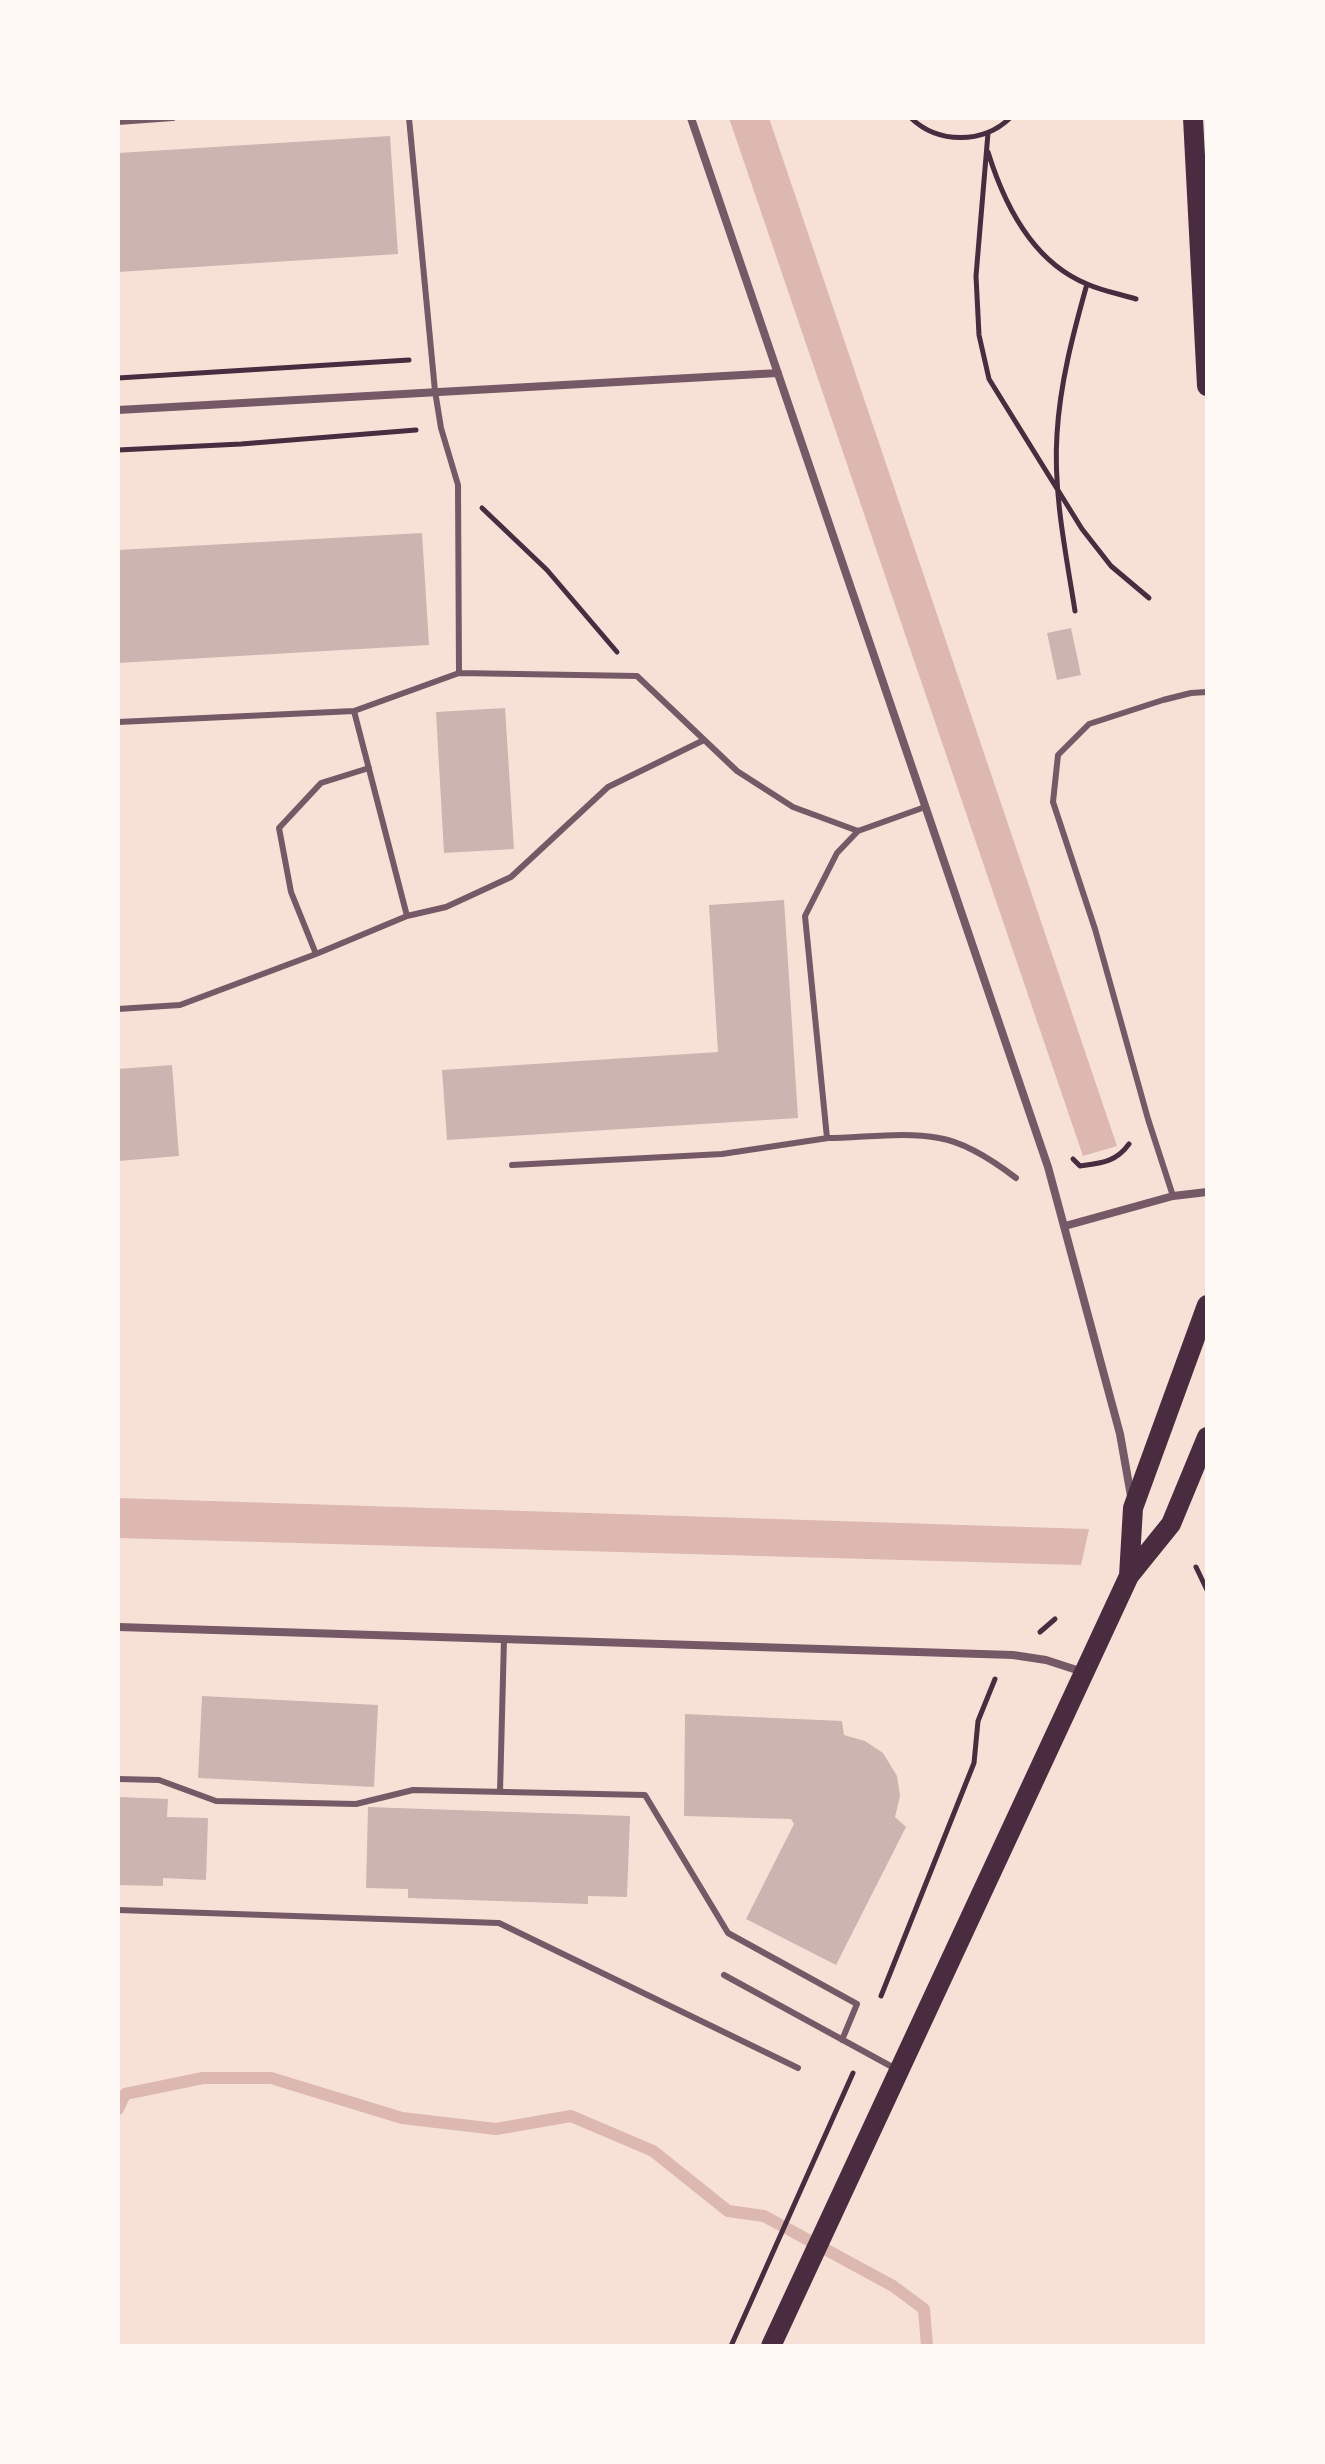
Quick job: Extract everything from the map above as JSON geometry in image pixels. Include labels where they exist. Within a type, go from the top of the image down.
[{"type":"main road","points":[[1193,118],[1207,386]]},
{"type":"main road","points":[[1129,1576],[1133,1508],[1207,1305]]},
{"type":"main road","points":[[771,2346],[1129,1576],[1171,1524],[1207,1437]]},
{"type":"street","points":[[691,118],[1048,1167],[1120,1434],[1133,1508]]},
{"type":"street","points":[[118,410],[778,373]]},
{"type":"street","points":[[1065,1226],[1173,1196],[1207,1192]]},
{"type":"street","points":[[118,1627],[1013,1655],[1046,1660],[1084,1673]]},
{"type":"lane","points":[[118,122],[173,118]]},
{"type":"lane","points":[[409,118],[430,358],[441,428],[458,485],[459,673]]},
{"type":"lane","points":[[118,722],[354,711],[459,673],[637,676],[737,771],[793,807],[858,831]]},
{"type":"lane","points":[[1173,1196],[1148,1119],[1095,929],[1053,802],[1058,755],[1089,724],[1163,700],[1207,692]]},
{"type":"lane","points":[[354,711],[407,916]]},
{"type":"lane","points":[[118,1009],[180,1005],[407,916],[446,907],[511,877],[608,787],[704,740]]},
{"type":"lane","points":[[316,954],[291,892],[279,828],[321,783],[369,768]]},
{"type":"lane","points":[[828,1138],[805,916],[837,853],[858,831],[925,807]]},
{"type":"lane","points":[[512,1165],[722,1154],[828,1138],[899,1135],[941,1138],[993,1161],[1016,1178]]},
{"type":"lane","points":[[500,1792],[504,1639]]},
{"type":"lane","points":[[118,1779],[159,1780],[216,1801],[356,1804],[413,1790],[645,1795],[728,1933],[857,2004],[842,2040]]},
{"type":"lane","points":[[118,1910],[499,1923],[798,2068]]},
{"type":"lane","points":[[724,1975],[898,2071]]},
{"type":"path","points":[[911,118],[933,133],[951,138],[988,133],[1010,118]]},
{"type":"path","points":[[988,133],[976,276],[979,335],[989,379],[1082,529],[1111,566],[1149,598]]},
{"type":"path","points":[[987,147],[996,179],[1017,222],[1061,270],[1087,284],[1136,299]]},
{"type":"path","points":[[1075,611],[1059,493],[1056,437],[1069,348],[1087,284]]},
{"type":"path","points":[[118,378],[430,358]]},
{"type":"path","points":[[118,450],[441,428]]},
{"type":"path","points":[[458,485],[547,570],[637,676]]},
{"type":"path","points":[[1196,1567],[1207,1590]]},
{"type":"path","points":[[882,1992],[974,1763],[978,1721],[992,1684]]},
{"type":"path","points":[[731,2346],[854,2071]]},
{"type":"shaded area","points":[[729,118],[769,118],[1117,1146],[1083,1156]]},
{"type":"shaded area","points":[[118,1498],[1089,1529],[1081,1565],[118,1538]]},
{"type":"building","points":[[390,136],[398,254],[118,272],[118,153]]},
{"type":"building","points":[[422,533],[429,645],[118,663],[118,550]]},
{"type":"building","points":[[1071,628],[1081,675],[1057,680],[1047,633]]},
{"type":"building","points":[[505,708],[514,849],[444,853],[436,712]]},
{"type":"building","points":[[784,900],[798,1118],[447,1140],[442,1070],[718,1052],[709,905]]},
{"type":"building","points":[[172,1065],[179,1156],[118,1161],[118,1069]]},
{"type":"building","points":[[202,1696],[378,1705],[374,1787],[198,1778]]},
{"type":"building","points":[[685,1714],[842,1721],[844,1735],[865,1741],[883,1753],[897,1776],[900,1796],[895,1817],[906,1827],[836,1965],[746,1919],[794,1824],[791,1819],[684,1816]]},
{"type":"building","points":[[118,1797],[168,1799],[167,1817],[208,1818],[206,1880],[163,1878],[163,1886],[118,1885]]},
{"type":"building","points":[[368,1807],[630,1816],[627,1897],[588,1896],[588,1904],[408,1898],[408,1889],[366,1888]]},
{"type":"waterway","points":[[118,2109],[125,2094],[203,2078],[271,2078],[402,2118],[496,2129],[571,2116],[653,2151],[728,2211],[764,2216],[893,2286],[924,2309],[927,2346]]}]
